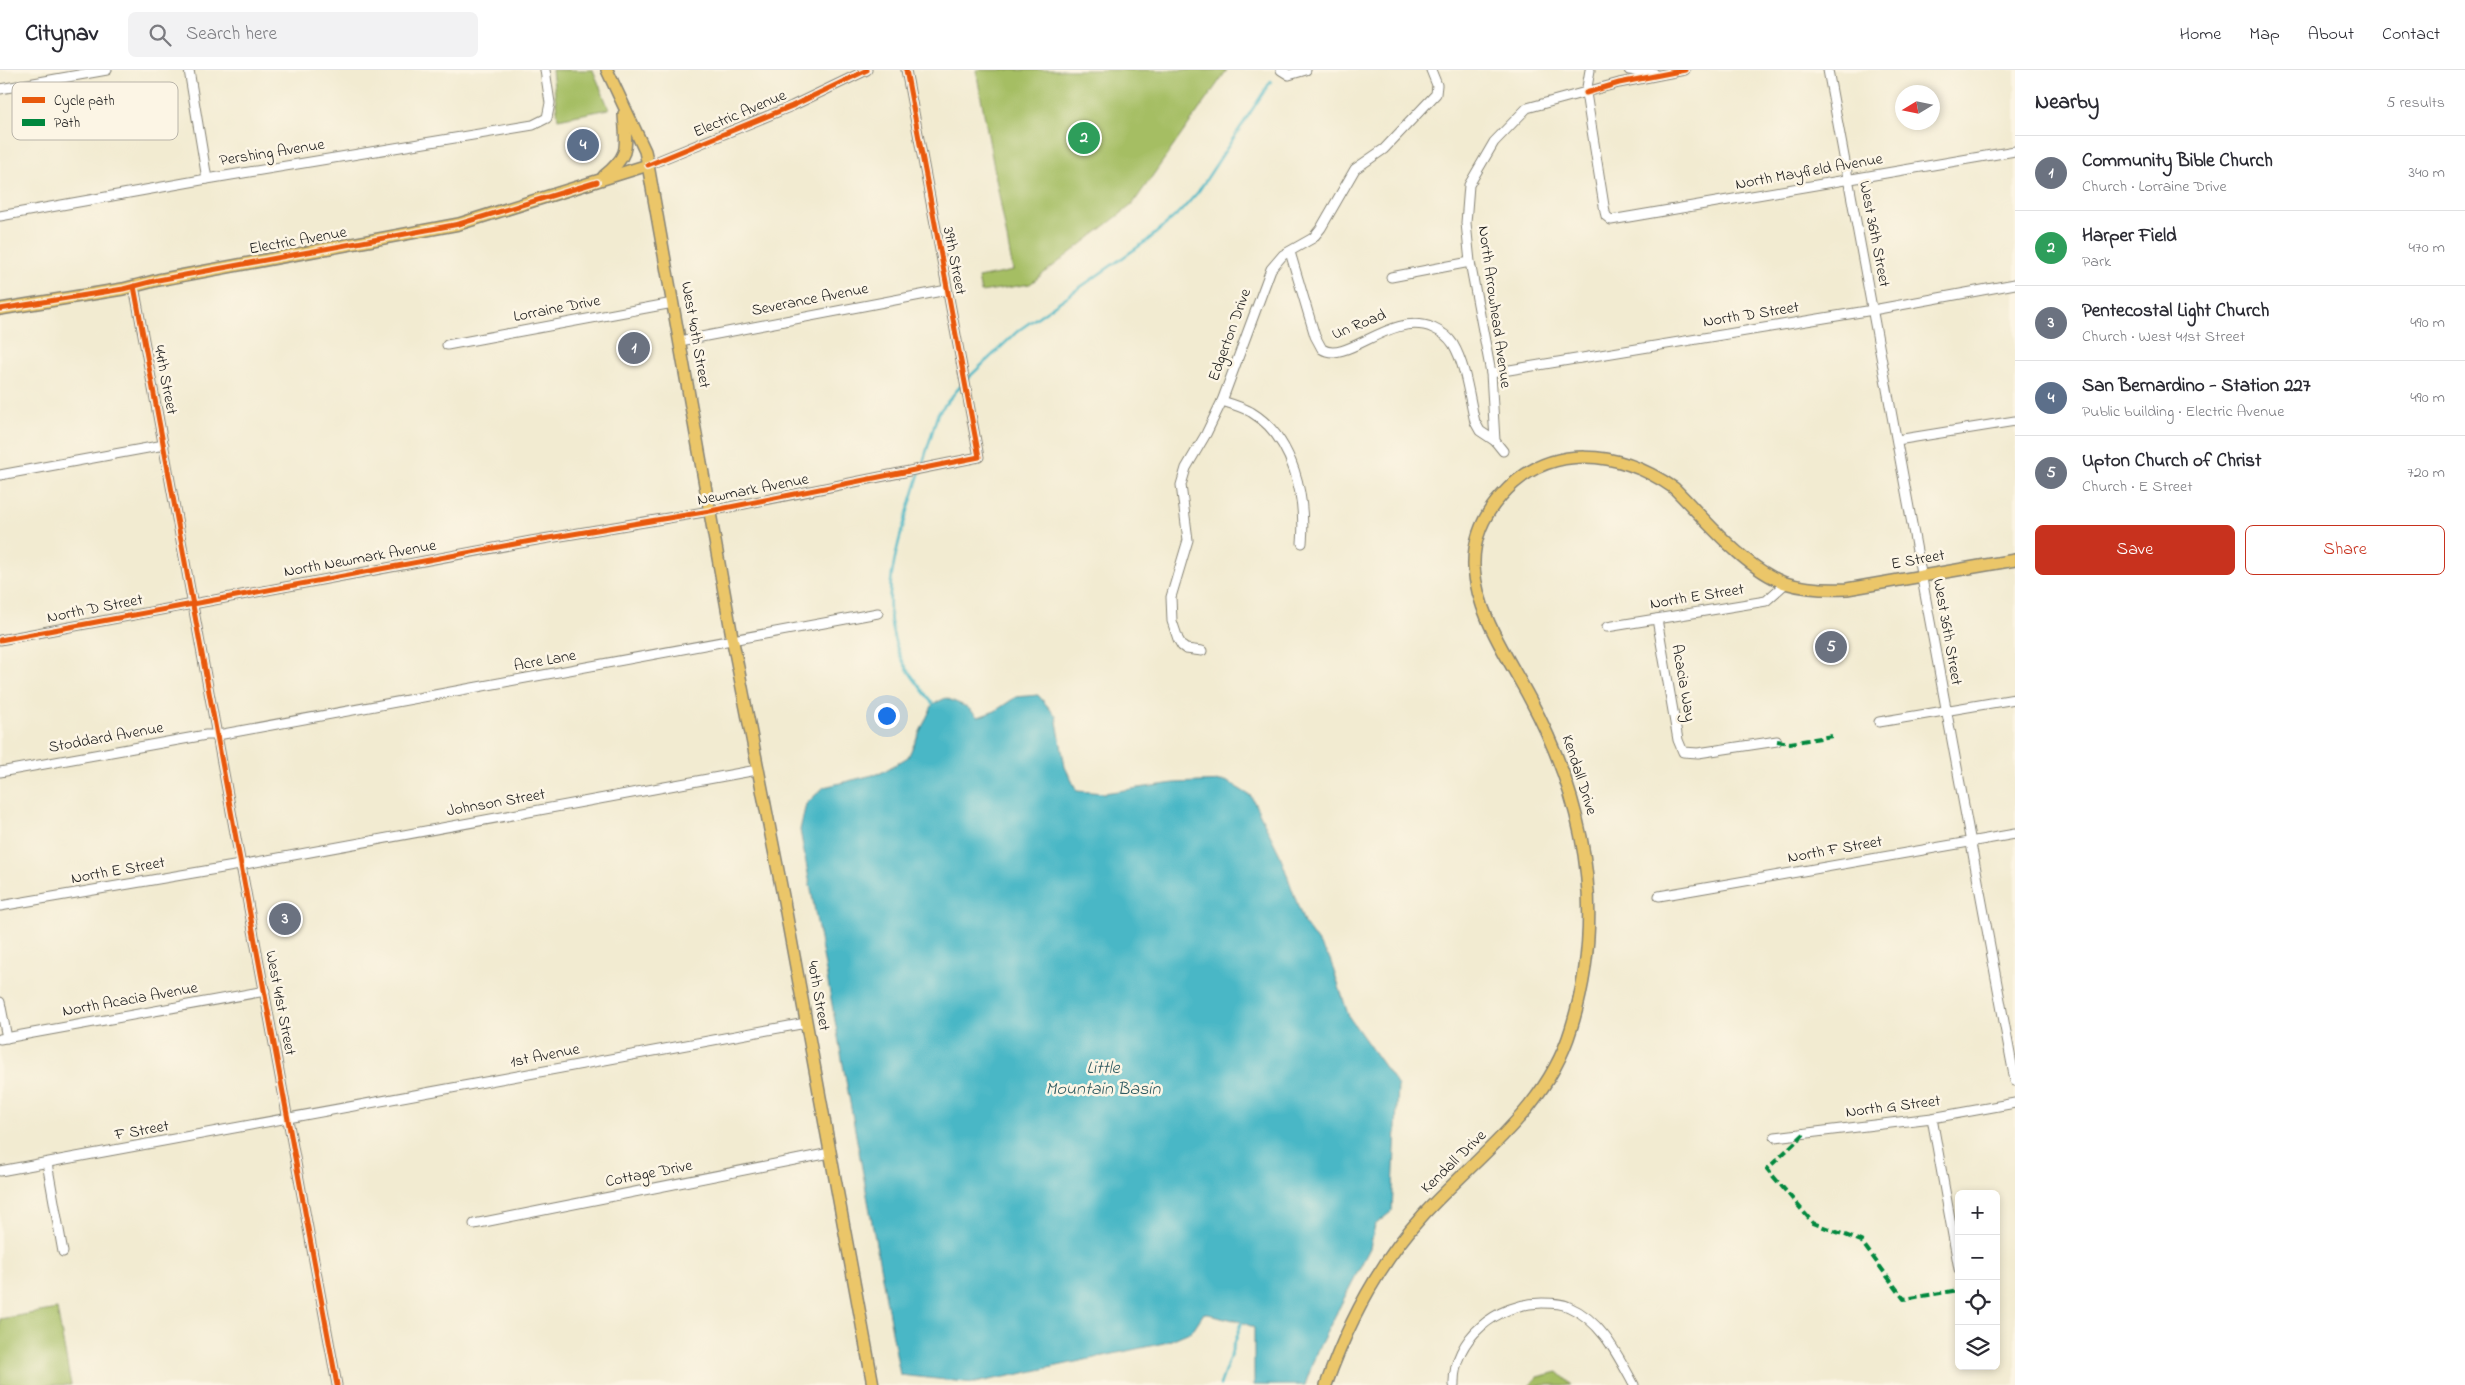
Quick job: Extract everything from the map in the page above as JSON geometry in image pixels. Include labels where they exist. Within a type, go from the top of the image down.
[{"type":"main road","name":"West 40th Street","points":[[607,70],[645,150],[728,613]]},
{"type":"main road","points":[[597,182],[619,164],[625,154],[623,106]]},
{"type":"main road","name":"Electric Avenue","points":[[0,309],[134,286],[459,224],[648,165]]},
{"type":"main road","name":"Kendall Drive","points":[[1326,1385],[1344,1336],[1373,1284],[1405,1237],[1424,1215],[1516,1122],[1548,1080],[1562,1055],[1570,1032],[1584,976],[1588,918],[1587,884],[1577,818],[1568,784],[1552,742],[1487,619],[1479,596],[1475,577],[1474,551],[1482,522],[1506,491],[1529,471],[1543,464],[1562,460],[1607,458],[1632,465],[1661,479],[1674,488],[1752,563],[1773,578],[1786,583],[1826,590]]},
{"type":"main road","name":"E Street","points":[[1826,590],[1847,589],[2015,560]]},
{"type":"main road","name":"40th Street","points":[[728,613],[757,770],[784,896],[873,1385]]},
{"type":"street","points":[[39,82],[107,70]]},
{"type":"street","points":[[189,70],[207,178]]},
{"type":"street","name":"Pershing Avenue","points":[[0,216],[207,178],[534,126],[547,118],[550,103],[545,70]]},
{"type":"street","name":"Electric Avenue","points":[[648,165],[792,106],[866,70]]},
{"type":"street","name":"39th Street","points":[[906,70],[979,457]]},
{"type":"street","points":[[1281,70],[1290,75],[1306,70]]},
{"type":"street","name":"Edgerton Drive","points":[[1202,651],[1186,649],[1178,639],[1172,621],[1171,597],[1188,540],[1181,496],[1183,477],[1193,454],[1206,434],[1222,401],[1271,269],[1276,261],[1303,246],[1321,228],[1354,169],[1384,149],[1436,94],[1437,85],[1431,70]]},
{"type":"street","points":[[1586,93],[1590,70]]},
{"type":"street","points":[[1629,70],[1662,74]]},
{"type":"street","name":"North Arrowhead Avenue","points":[[1494,441],[1491,373],[1470,262],[1466,223],[1470,185],[1494,142],[1527,108],[1619,83],[1685,70]]},
{"type":"street","name":"West 36th Street","points":[[1828,70],[2015,1082]]},
{"type":"street","name":"North Mayfield Avenue","points":[[1586,93],[1608,219],[1614,220],[2015,151]]},
{"type":"street","name":"Un Road","points":[[1290,252],[1315,336],[1322,349],[1330,352],[1347,349],[1400,324],[1425,325],[1445,333],[1455,347],[1475,422],[1480,431],[1494,441]]},
{"type":"street","points":[[1391,277],[1470,262]]},
{"type":"street","name":"North D Street","points":[[1491,373],[1873,310],[2015,284]]},
{"type":"street","name":"44th Street","points":[[134,286],[171,478]]},
{"type":"street","name":"Severance Avenue","points":[[680,341],[947,290]]},
{"type":"street","name":"Lorraine Drive","points":[[447,345],[673,303]]},
{"type":"street","points":[[1222,401],[1251,412],[1275,434],[1285,450],[1297,479],[1304,523],[1302,543]]},
{"type":"street","points":[[1897,440],[2015,421]]},
{"type":"street","points":[[1494,441],[1503,451]]},
{"type":"street","points":[[0,475],[164,445]]},
{"type":"street","name":"Newmark Avenue","points":[[531,541],[710,511],[979,457]]},
{"type":"street","name":"West 41st Street","points":[[171,478],[240,865],[338,1385]]},
{"type":"street","name":"North Newmark Avenue","points":[[194,603],[531,541]]},
{"type":"street","name":"North E Street","points":[[1607,627],[1766,601],[1786,583]]},
{"type":"street","name":"North D Street","points":[[0,640],[194,603]]},
{"type":"street","name":"Acre Lane","points":[[218,735],[733,642],[878,613]]},
{"type":"street","name":"Acacia Way","points":[[1656,619],[1678,740],[1683,752],[1698,754],[1778,741]]},
{"type":"street","points":[[1879,722],[2015,699]]},
{"type":"street","name":"Stoddard Avenue","points":[[0,772],[206,735],[218,735]]},
{"type":"street","name":"Johnson Street","points":[[240,865],[757,770]]},
{"type":"street","name":"North F Street","points":[[1659,896],[2015,834]]},
{"type":"street","name":"North E Street","points":[[0,906],[240,865]]},
{"type":"street","name":"North Acacia Avenue","points":[[3,1039],[265,991]]},
{"type":"street","points":[[0,1002],[3,1039]]},
{"type":"street","name":"1st Avenue","points":[[289,1120],[806,1023]]},
{"type":"street","name":"North G Street","points":[[1775,1137],[1932,1118],[2015,1103]]},
{"type":"street","points":[[1932,1118],[1955,1247]]},
{"type":"street","name":"F Street","points":[[0,1172],[289,1120]]},
{"type":"street","name":"Cottage Drive","points":[[474,1224],[830,1153]]},
{"type":"street","points":[[47,1163],[63,1252]]},
{"type":"street","points":[[1454,1385],[1454,1375],[1459,1354],[1470,1338],[1484,1323],[1507,1309],[1530,1303],[1568,1306],[1599,1327],[1634,1385]]},
{"type":"green space","points":[[552,70],[593,70],[609,109],[558,119]]},
{"type":"green space","points":[[976,70],[1227,70],[1132,205],[1030,284],[981,292],[978,278],[1013,271]]},
{"type":"green space","points":[[57,1309],[71,1385],[0,1385],[0,1319]]},
{"type":"green space","points":[[1558,1372],[1572,1385],[1530,1385],[1537,1377]]},
{"type":"water","name":"Little Mountain Basin","points":[[1038,695],[1056,716],[1065,767],[1077,791],[1104,793],[1174,783],[1226,781],[1251,796],[1280,855],[1304,923],[1330,959],[1349,1017],[1398,1086],[1392,1211],[1375,1225],[1370,1248],[1317,1351],[1305,1385],[1254,1385],[1254,1328],[1242,1322],[1204,1313],[1192,1331],[1164,1343],[1020,1374],[974,1383],[900,1375],[800,830],[806,804],[824,787],[881,773],[908,757],[933,704],[946,698],[967,707],[978,717],[995,711],[1016,697]]},
{"type":"waterway","points":[[967,379],[1019,330],[1148,240],[1181,211],[1198,192],[1271,81]]},
{"type":"waterway","points":[[922,466],[938,413],[963,383]]},
{"type":"waterway","points":[[920,471],[898,544],[890,594],[890,619],[896,643],[906,667],[933,704]]},
{"type":"waterway","points":[[1220,1385],[1242,1322]]},
{"type":"marked path","points":[[1777,741],[1790,743],[1832,736]]},
{"type":"marked path","points":[[1804,1134],[1767,1169],[1813,1223],[1861,1241],[1904,1299],[1955,1291]]},
{"type":"cycle path","points":[[648,165],[792,106],[867,70]]},
{"type":"cycle path","points":[[0,640],[531,541],[710,511],[979,457],[906,70]]},
{"type":"cycle path","points":[[1586,93],[1619,83],[1685,70]]},
{"type":"cycle path","points":[[0,309],[123,289],[158,280],[459,224],[597,182]]},
{"type":"cycle path","points":[[134,286],[337,1385]]},
{"type":"place","name":"Harper Field","points":[[1084,138]]},
{"type":"place","name":"San Bernardino - Station 227","points":[[583,145]]},
{"type":"place","name":"Community Bible Church","points":[[634,348]]},
{"type":"place","name":"Upton Church of Christ","points":[[1831,647]]},
{"type":"place","name":"Pentecostal Light Church","points":[[285,919]]}]
